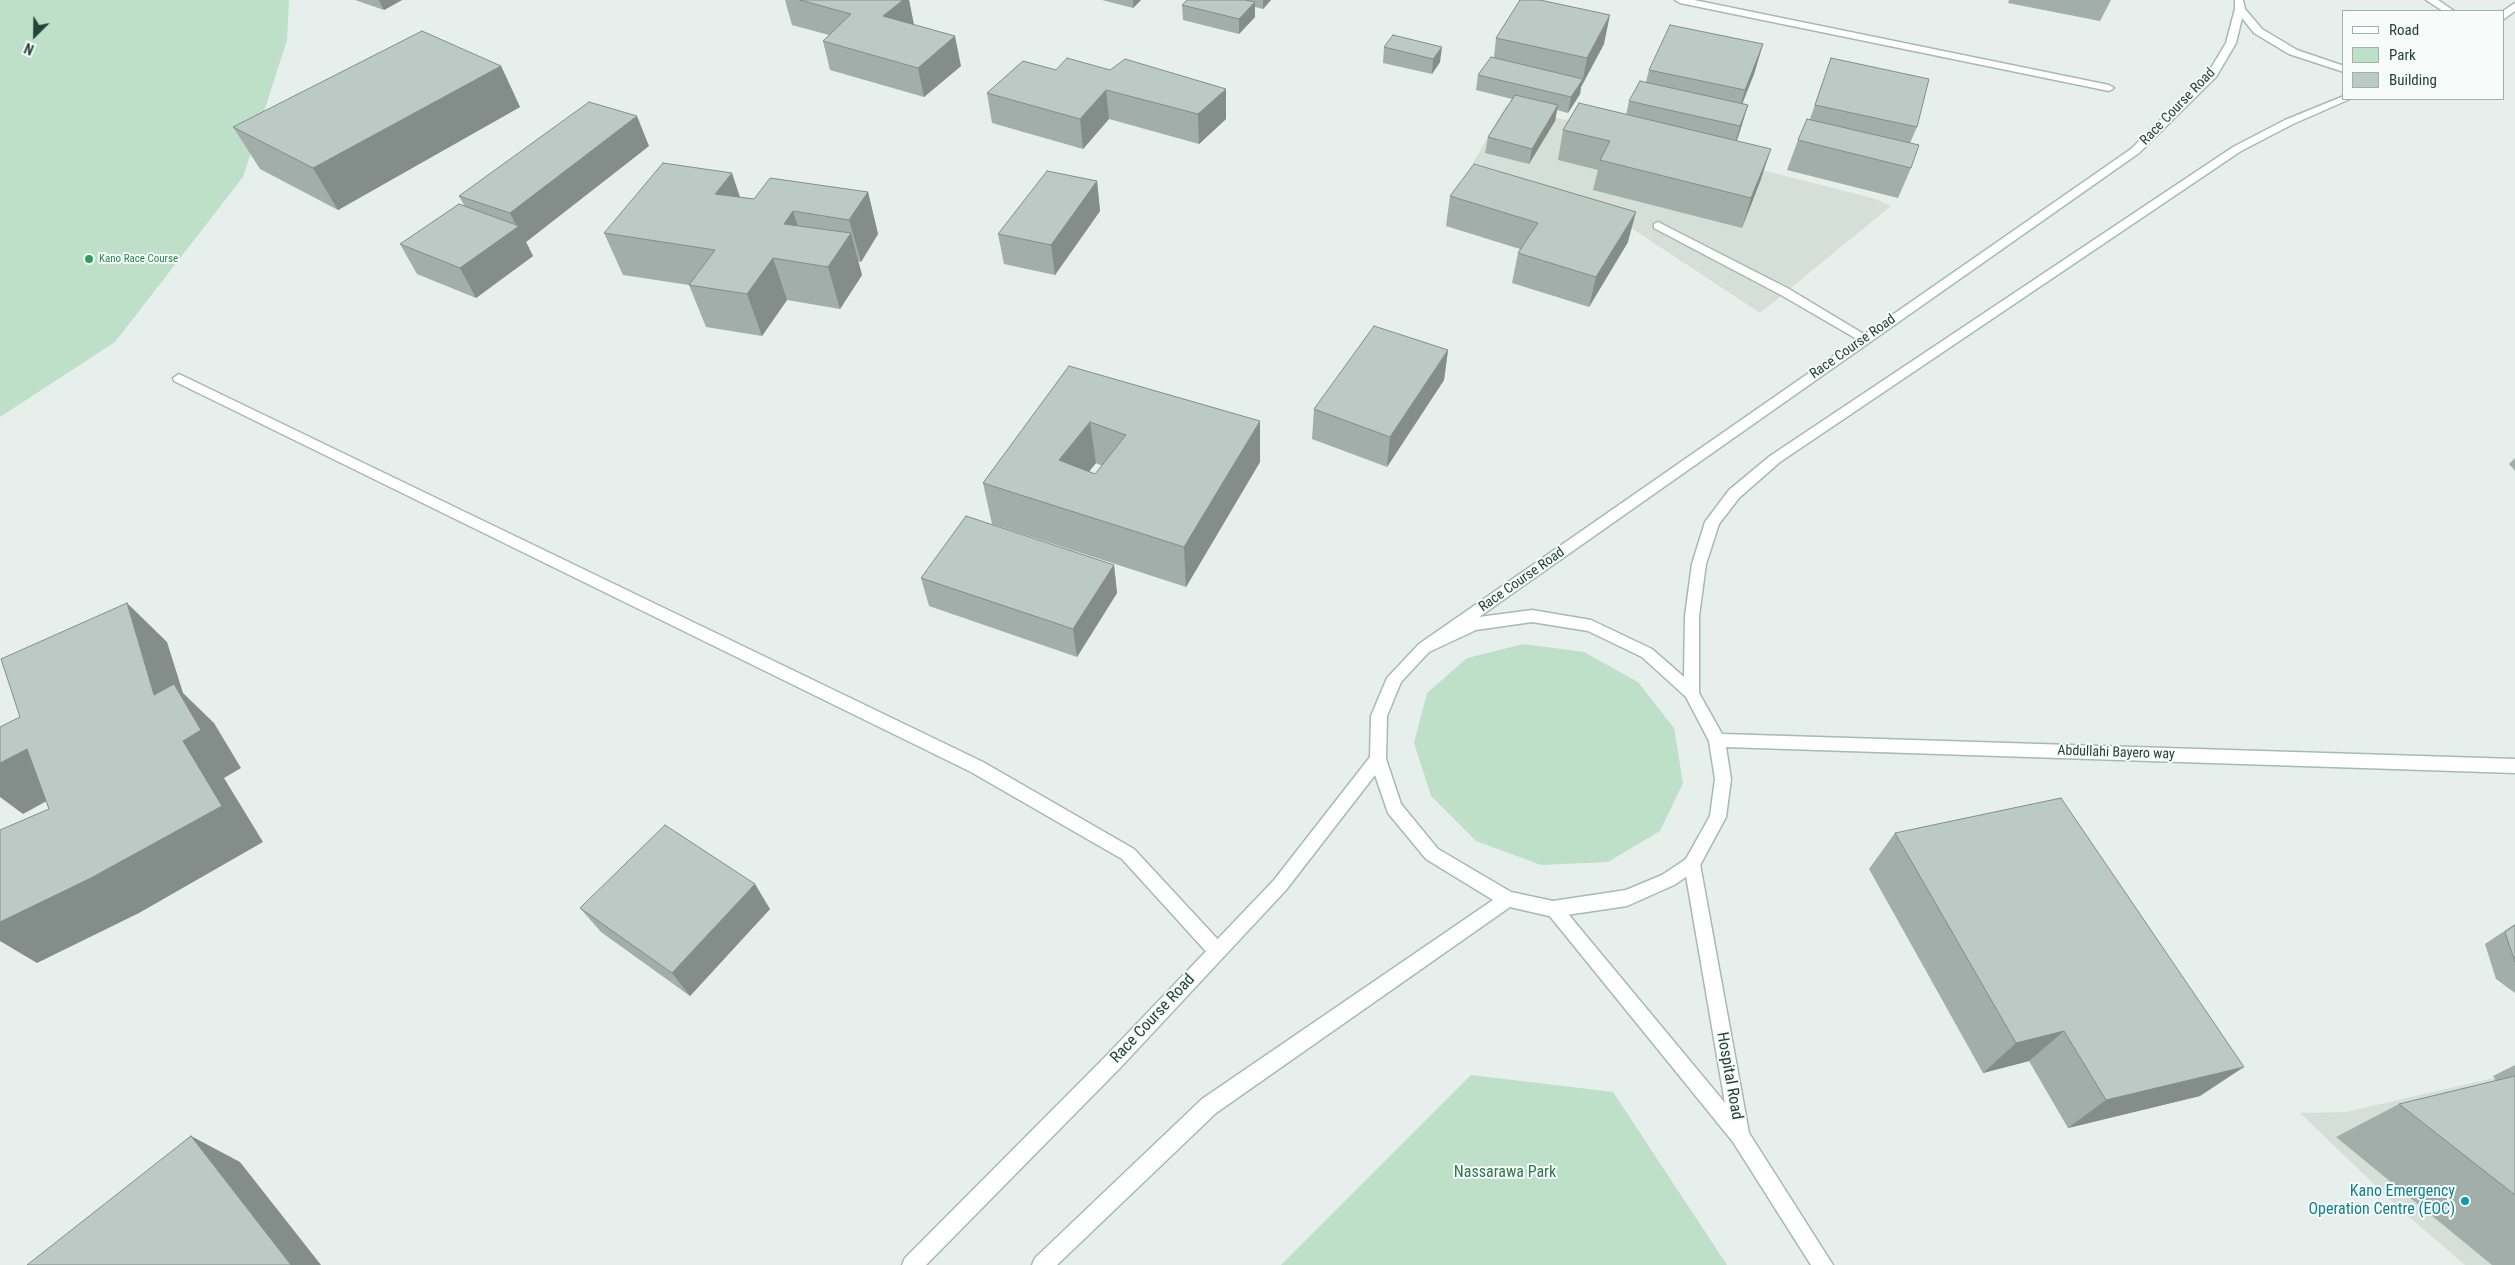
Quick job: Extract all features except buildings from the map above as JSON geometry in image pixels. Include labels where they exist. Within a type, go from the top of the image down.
[{"type":"street","points":[[1680,0],[2109,88]]},
{"type":"street","points":[[2430,0],[2446,10]]},
{"type":"street","points":[[2239,5],[2258,31],[2293,52],[2342,68]]},
{"type":"street","name":"Race Course Road","points":[[1424,648],[2135,151],[2212,75],[2231,43],[2239,5]]},
{"type":"street","points":[[2505,15],[2515,6]]},
{"type":"street","points":[[1691,693],[1692,616],[1699,564],[1712,522],[1734,494],[1775,459],[2237,149],[2289,122],[2344,100]]},
{"type":"street","points":[[1658,226],[1785,292],[1866,339]]},
{"type":"street","points":[[179,378],[977,767],[1128,854],[1217,951]]},
{"type":"street","points":[[1532,616],[1591,626],[1647,653],[1691,693],[1717,740],[1723,779],[1718,817],[1692,864],[1668,880],[1627,898],[1554,909],[1508,899],[1432,854],[1394,808],[1378,759],[1379,716],[1396,678],[1424,648],[1474,624],[1532,616]]},
{"type":"street","name":"Abdullahi Bayero way","points":[[1717,740],[2515,766]]},
{"type":"street","name":"Race Course Road","points":[[912,1265],[1113,1062],[1280,885],[1378,759]]},
{"type":"street","name":"Hospital Road","points":[[1692,864],[1740,1136],[1824,1265]]},
{"type":"street","points":[[1042,1265],[1209,1106],[1508,899]]},
{"type":"street","points":[[1554,909],[1740,1136]]},
{"type":"shaded area","points":[[1506,105],[1876,199],[1891,206],[1760,313],[1586,198],[1473,163]]},
{"type":"shaded area","name":"Kano Emergency Operation Centre (EOC)","points":[[2515,1073],[2515,1265],[2465,1265],[2401,1210],[2300,1113],[2346,1112]]},
{"type":"green space","name":"Kano Race Course","points":[[0,0],[289,0],[287,40],[243,177],[115,342],[0,417]]},
{"type":"green space","points":[[1523,644],[1584,652],[1638,682],[1674,728],[1683,783],[1660,831],[1608,862],[1541,865],[1476,841],[1431,796],[1414,743],[1427,693],[1467,658]]},
{"type":"green space","name":"Nassarawa Park","points":[[1471,1075],[1613,1092],[1727,1265],[1281,1265]]},
{"type":"place","name":"Kano Race Course","points":[[89,259]]},
{"type":"place","name":"Kano Emergency Operation Centre (EOC)","points":[[2465,1201]]}]
